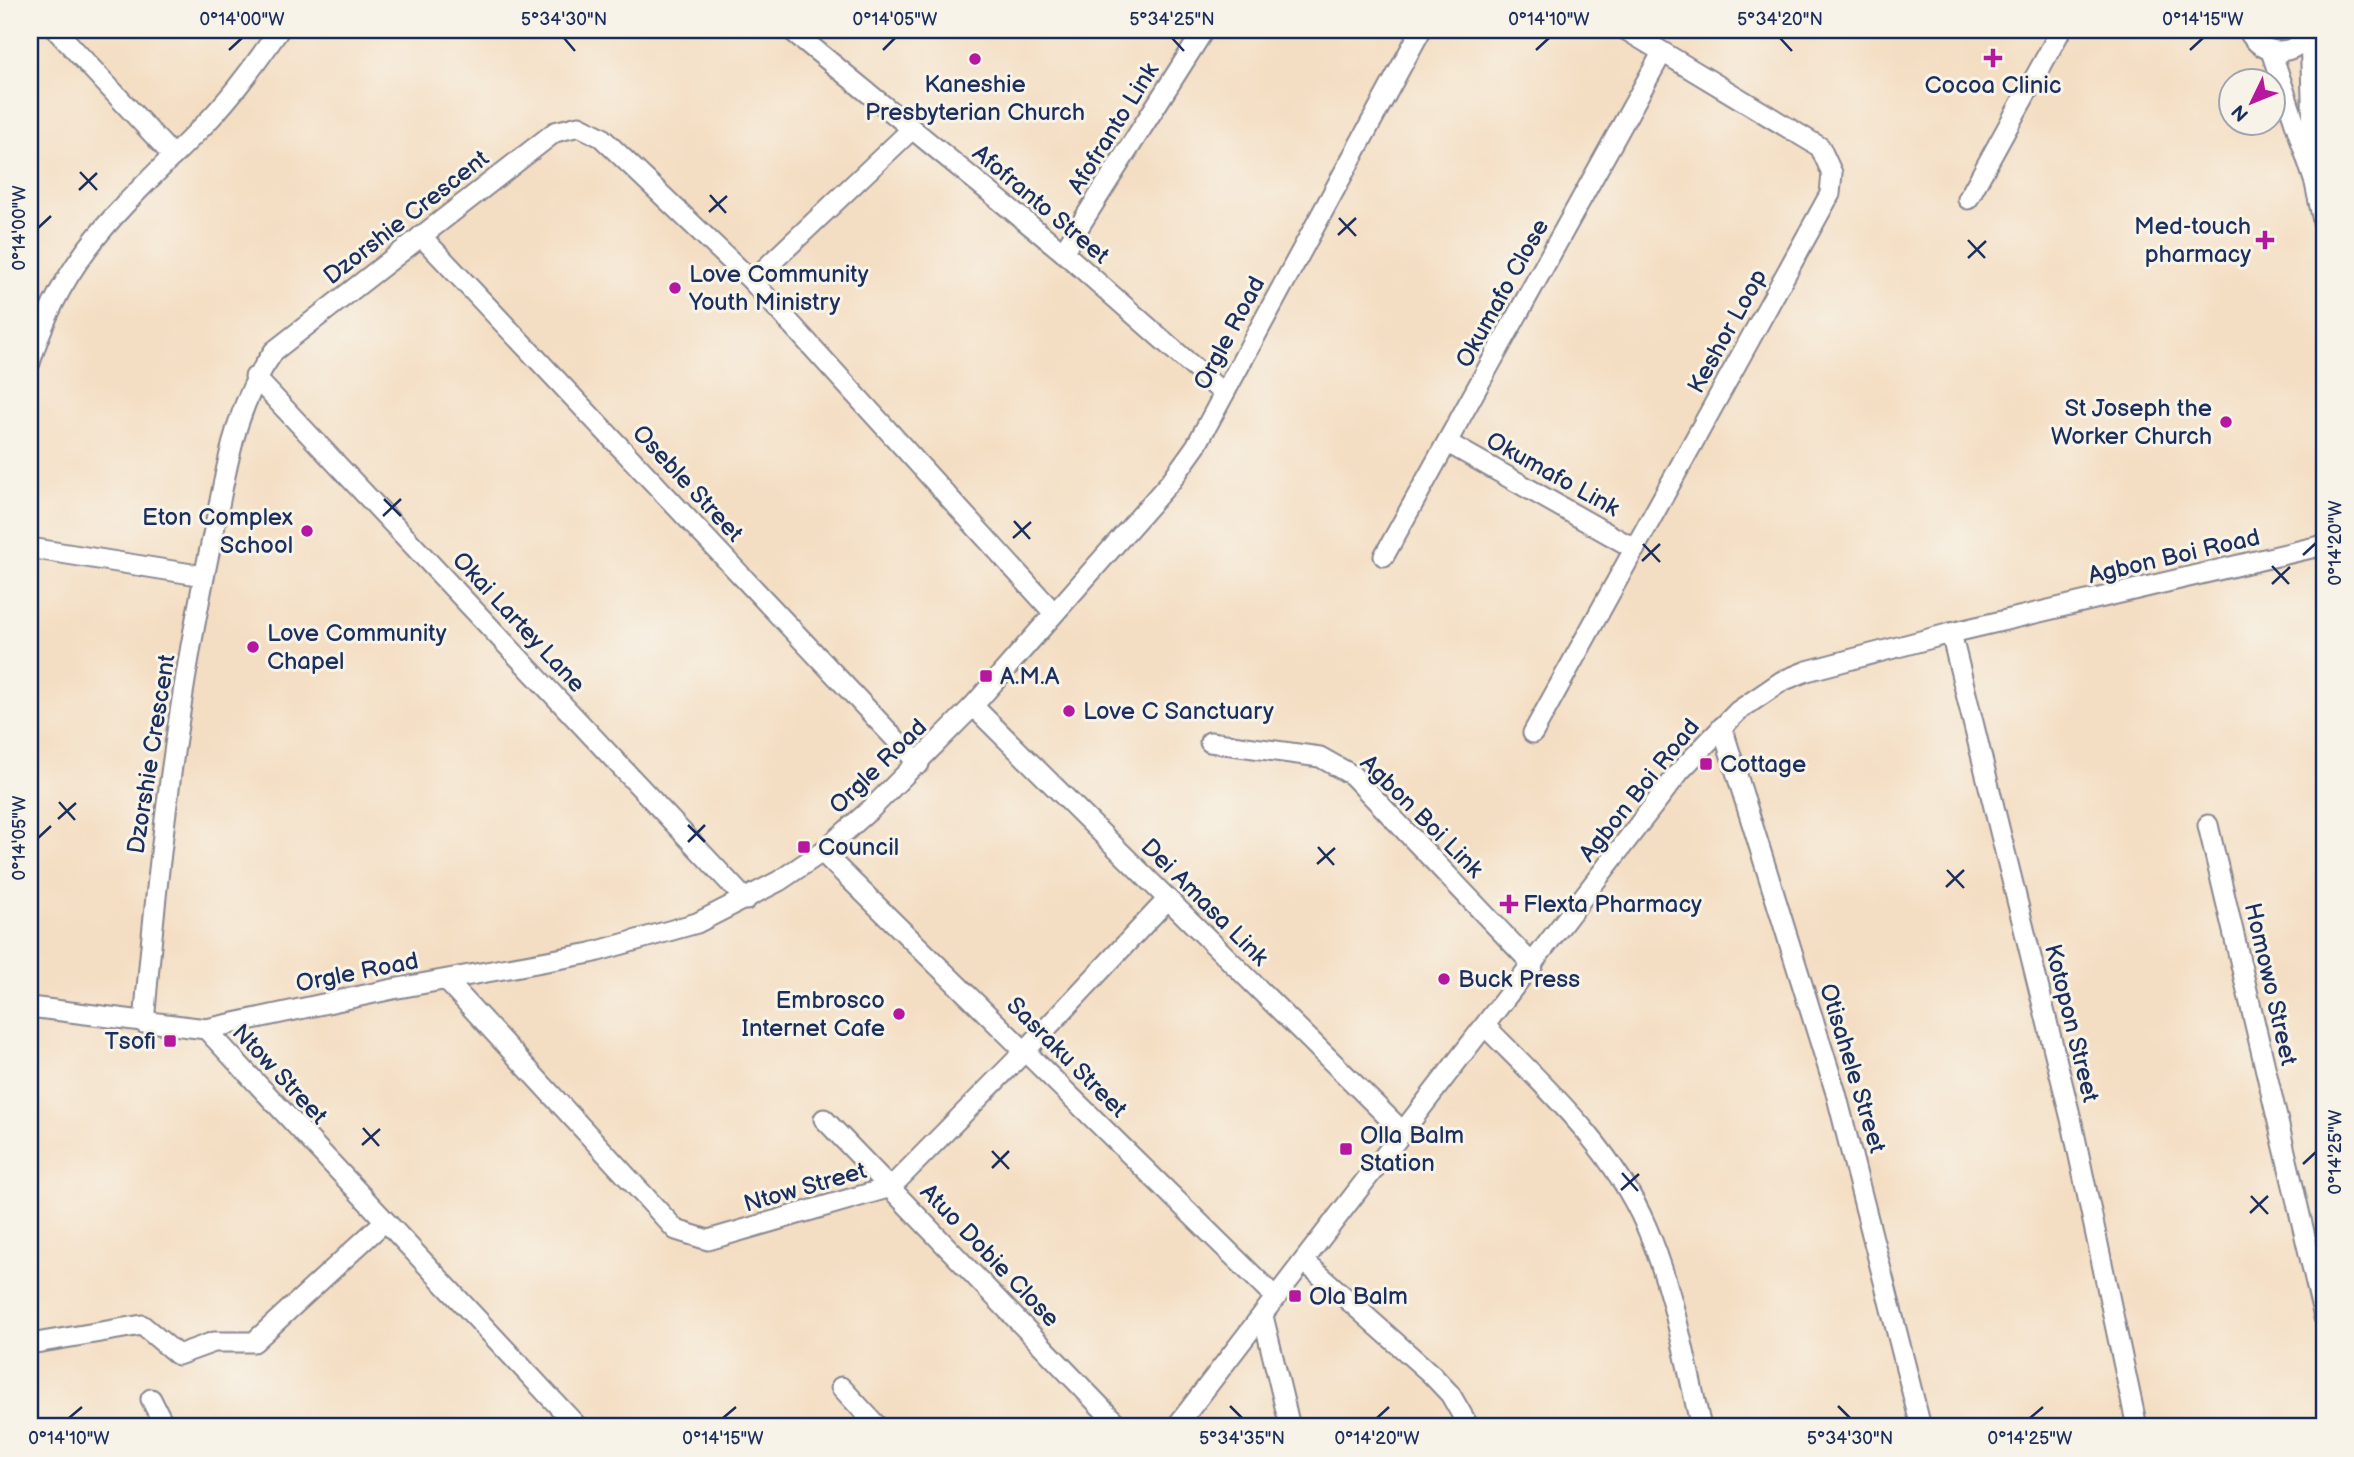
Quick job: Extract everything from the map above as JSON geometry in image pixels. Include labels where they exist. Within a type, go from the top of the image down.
[{"type":"street","points":[[57,30],[173,156]]},
{"type":"street","points":[[30,363],[34,333],[97,233],[173,156],[247,75],[279,30]]},
{"type":"street","name":"Afofranto Street","points":[[790,30],[1063,252],[1224,394]]},
{"type":"street","name":"Afofranto Link","points":[[1063,252],[1204,30]]},
{"type":"street","name":"Keshor Loop","points":[[1533,733],[1830,194],[1832,173],[1820,147],[1626,30]]},
{"type":"street","points":[[1968,199],[2061,30]]},
{"type":"street","points":[[2231,30],[2258,40],[2297,46],[2311,31]]},
{"type":"street","points":[[2311,31],[2319,122],[2315,183]]},
{"type":"street","name":"Orgle Road","points":[[30,1007],[206,1029],[591,953],[696,923],[746,900],[822,852],[919,764],[1171,481],[1196,446],[1412,34]]},
{"type":"street","points":[[2258,40],[2315,183],[2324,226]]},
{"type":"street","name":"Okumafo Close","points":[[1384,556],[1662,53]]},
{"type":"street","name":"Dzorshie Crescent","points":[[144,1023],[166,794],[204,576],[240,411],[255,377],[274,351],[555,132],[579,126],[601,137],[752,281],[1054,613]]},
{"type":"street","points":[[752,281],[912,130]]},
{"type":"street","name":"Oseble Street","points":[[421,236],[919,764]]},
{"type":"street","name":"Okai Lartey Lane","points":[[255,377],[746,900]]},
{"type":"street","name":"Okumafo Link","points":[[1447,443],[1635,549]]},
{"type":"street","name":"Agbon Boi Road","points":[[1176,1427],[1534,965],[1680,771],[1722,727],[1758,696],[1794,676],[1951,634],[2324,545]]},
{"type":"street","points":[[30,548],[204,576]]},
{"type":"street","name":"Kotopon Street","points":[[1951,634],[2072,1123],[2137,1427]]},
{"type":"street","name":"Dei Amasa Link","points":[[973,706],[1403,1132]]},
{"type":"street","name":"Otisahele Street","points":[[1722,727],[1836,1093],[1921,1427]]},
{"type":"street","name":"Agbon Boi Link","points":[[1210,742],[1320,757],[1352,775],[1534,965]]},
{"type":"street","name":"Homowo Street","points":[[2208,825],[2324,1317]]},
{"type":"street","name":"Sasraku Street","points":[[822,852],[1026,1051],[1280,1292]]},
{"type":"street","name":"Ntow Street","points":[[446,980],[676,1230],[708,1240],[891,1187],[1026,1051],[1167,900]]},
{"type":"street","points":[[1486,1027],[1577,1120],[1629,1194],[1646,1226],[1670,1291],[1701,1427]]},
{"type":"street","name":"Ntow Street","points":[[206,1029],[578,1427]]},
{"type":"street","name":"Atuo Dobie Close","points":[[824,1119],[1120,1427]]},
{"type":"street","points":[[30,1344],[142,1325],[178,1355],[214,1342],[254,1342],[384,1222]]},
{"type":"street","points":[[1304,1261],[1431,1374],[1450,1394],[1469,1427]]},
{"type":"street","points":[[1263,1316],[1290,1427]]},
{"type":"street","points":[[841,1387],[878,1427]]},
{"type":"street","points":[[151,1399],[165,1427]]},
{"type":"place","name":"Cocoa Clinic","points":[[1993,58]]},
{"type":"place","name":"Kaneshie Presbyterian Church","points":[[975,59]]},
{"type":"place","name":"Med-touch pharmacy","points":[[2265,240]]},
{"type":"place","name":"Love Community Youth Ministry","points":[[675,288]]},
{"type":"place","name":"St Joseph the Worker Church","points":[[2226,422]]},
{"type":"place","name":"Eton Complex School","points":[[307,531]]},
{"type":"place","name":"Love Community Chapel","points":[[253,647]]},
{"type":"place","name":"A.M.A","points":[[986,676]]},
{"type":"place","name":"Love C Sanctuary","points":[[1069,711]]},
{"type":"place","name":"Cottage","points":[[1706,764]]},
{"type":"place","name":"Council","points":[[804,847]]},
{"type":"place","name":"Flexta Pharmacy","points":[[1509,904]]},
{"type":"place","name":"Buck Press","points":[[1444,979]]},
{"type":"place","name":"Embrosco Internet Cafe","points":[[899,1014]]},
{"type":"place","name":"Tsofi","points":[[170,1041]]},
{"type":"place","name":"Olla Balm Station","points":[[1346,1149]]},
{"type":"place","name":"Ola Balm","points":[[1295,1296]]}]
